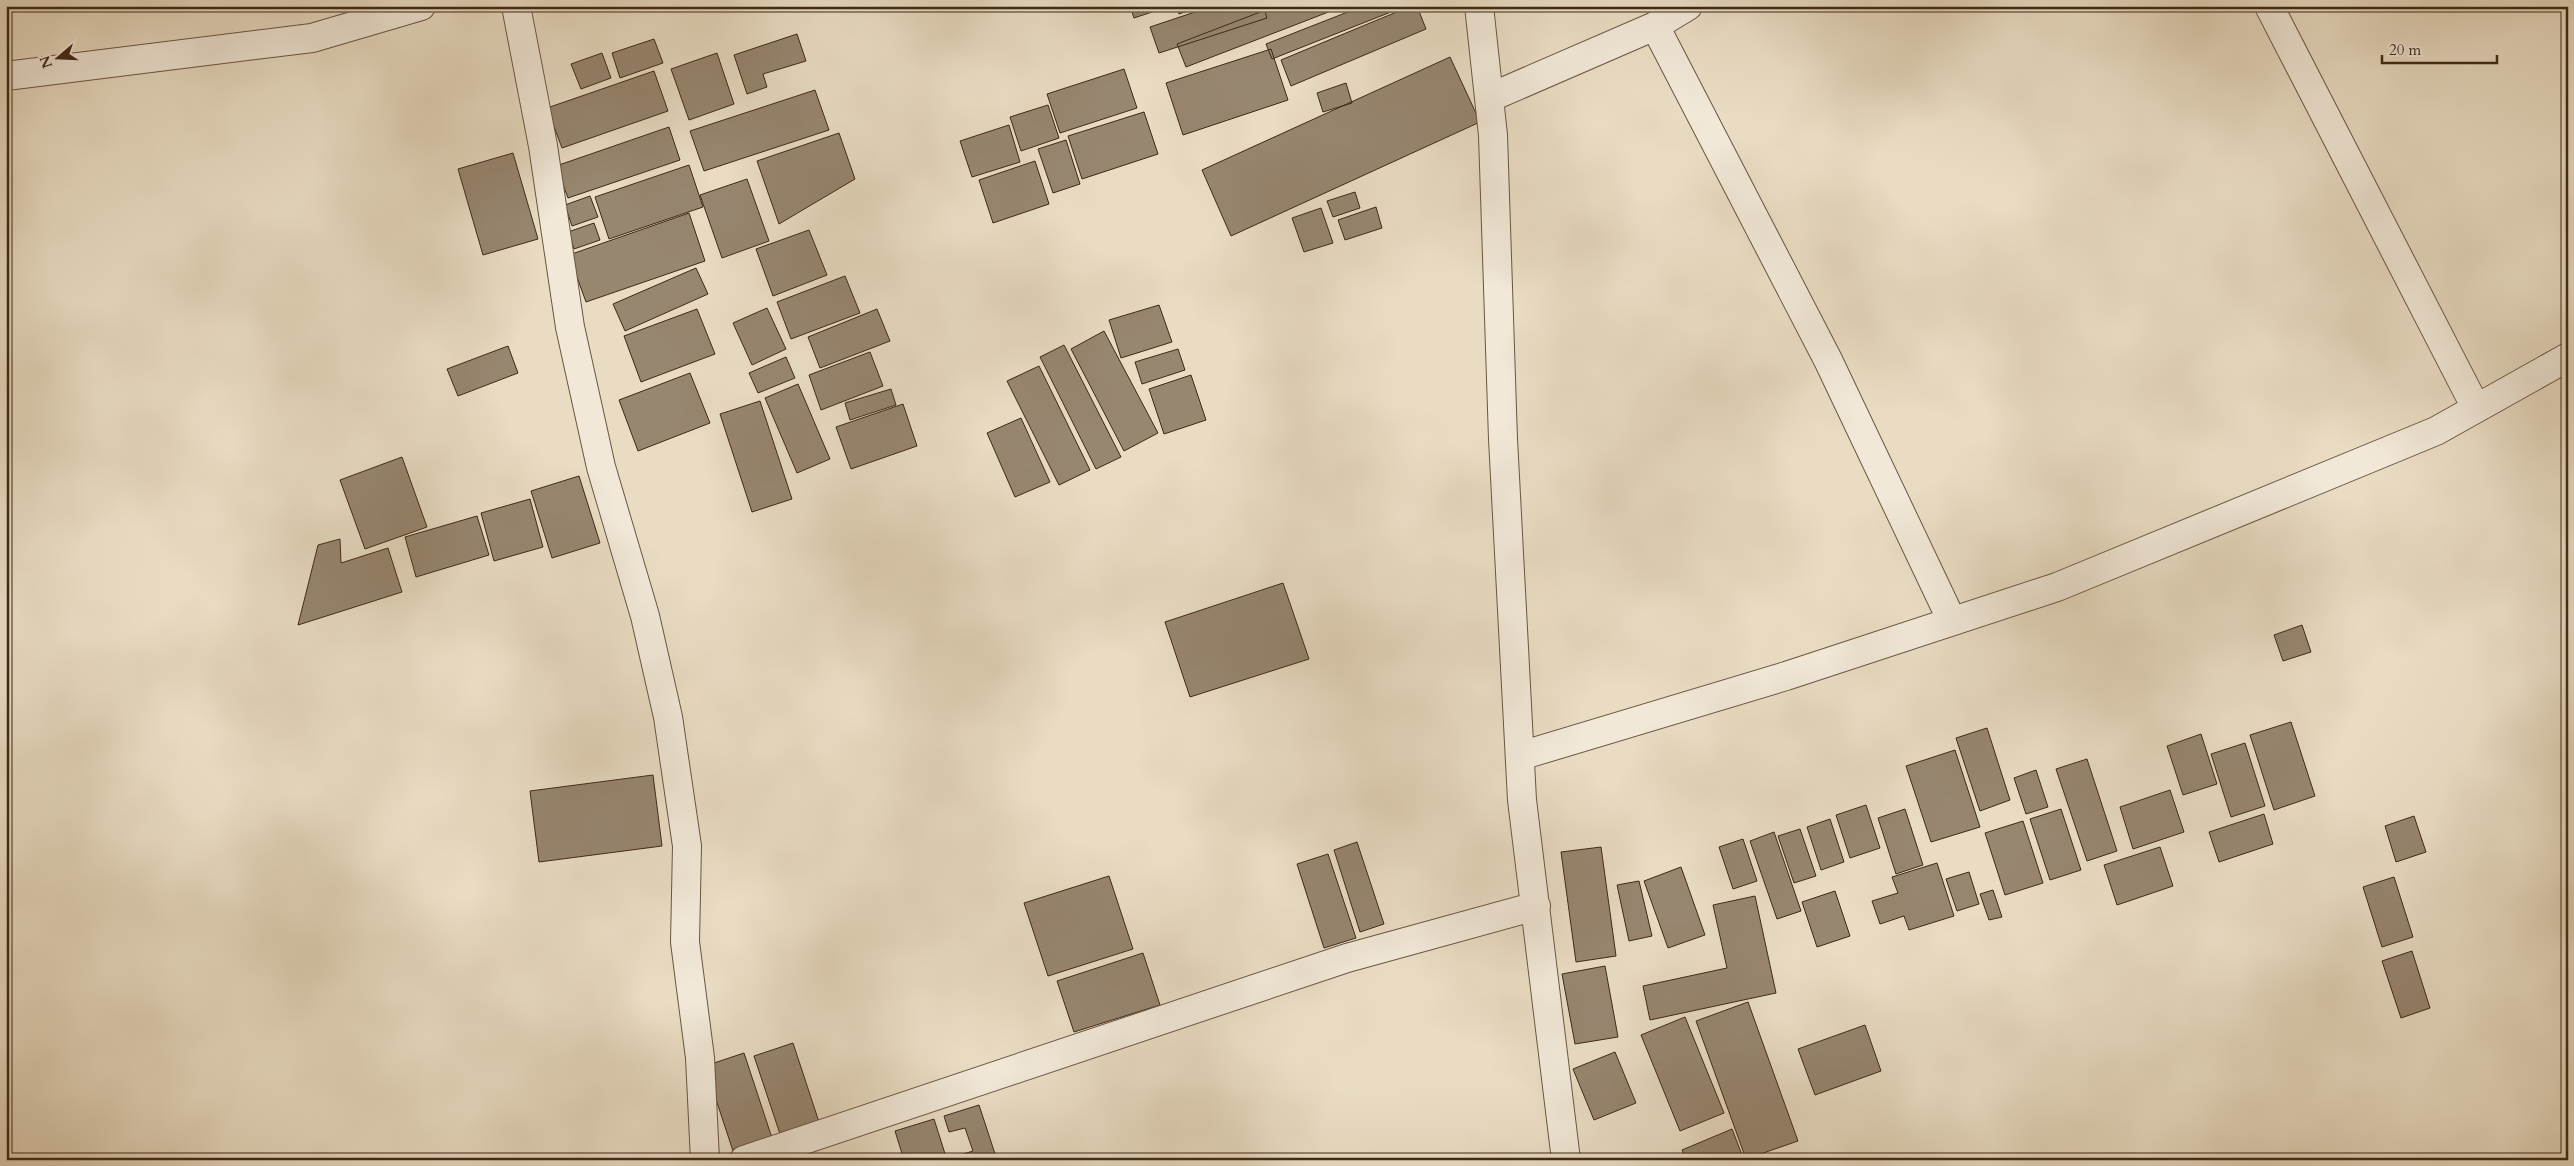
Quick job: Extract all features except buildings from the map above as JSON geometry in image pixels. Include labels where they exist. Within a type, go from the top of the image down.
[{"type":"street","points":[[6,76],[312,38],[421,6]]},
{"type":"street","points":[[516,6],[543,146],[572,336],[601,467],[645,616],[668,717],[687,846],[685,942],[700,1058],[705,1160]]},
{"type":"street","points":[[1479,6],[1493,135],[1503,439],[1522,800],[1566,1160]]},
{"type":"street","points":[[1489,98],[1655,26],[1688,6]]},
{"type":"street","points":[[2269,6],[2476,408]]},
{"type":"street","points":[[1655,26],[1828,360],[1952,621]]},
{"type":"street","points":[[1520,756],[1786,676],[2066,583],[2436,431],[2568,356]]},
{"type":"street","points":[[744,1160],[1347,958],[1536,906]]}]
